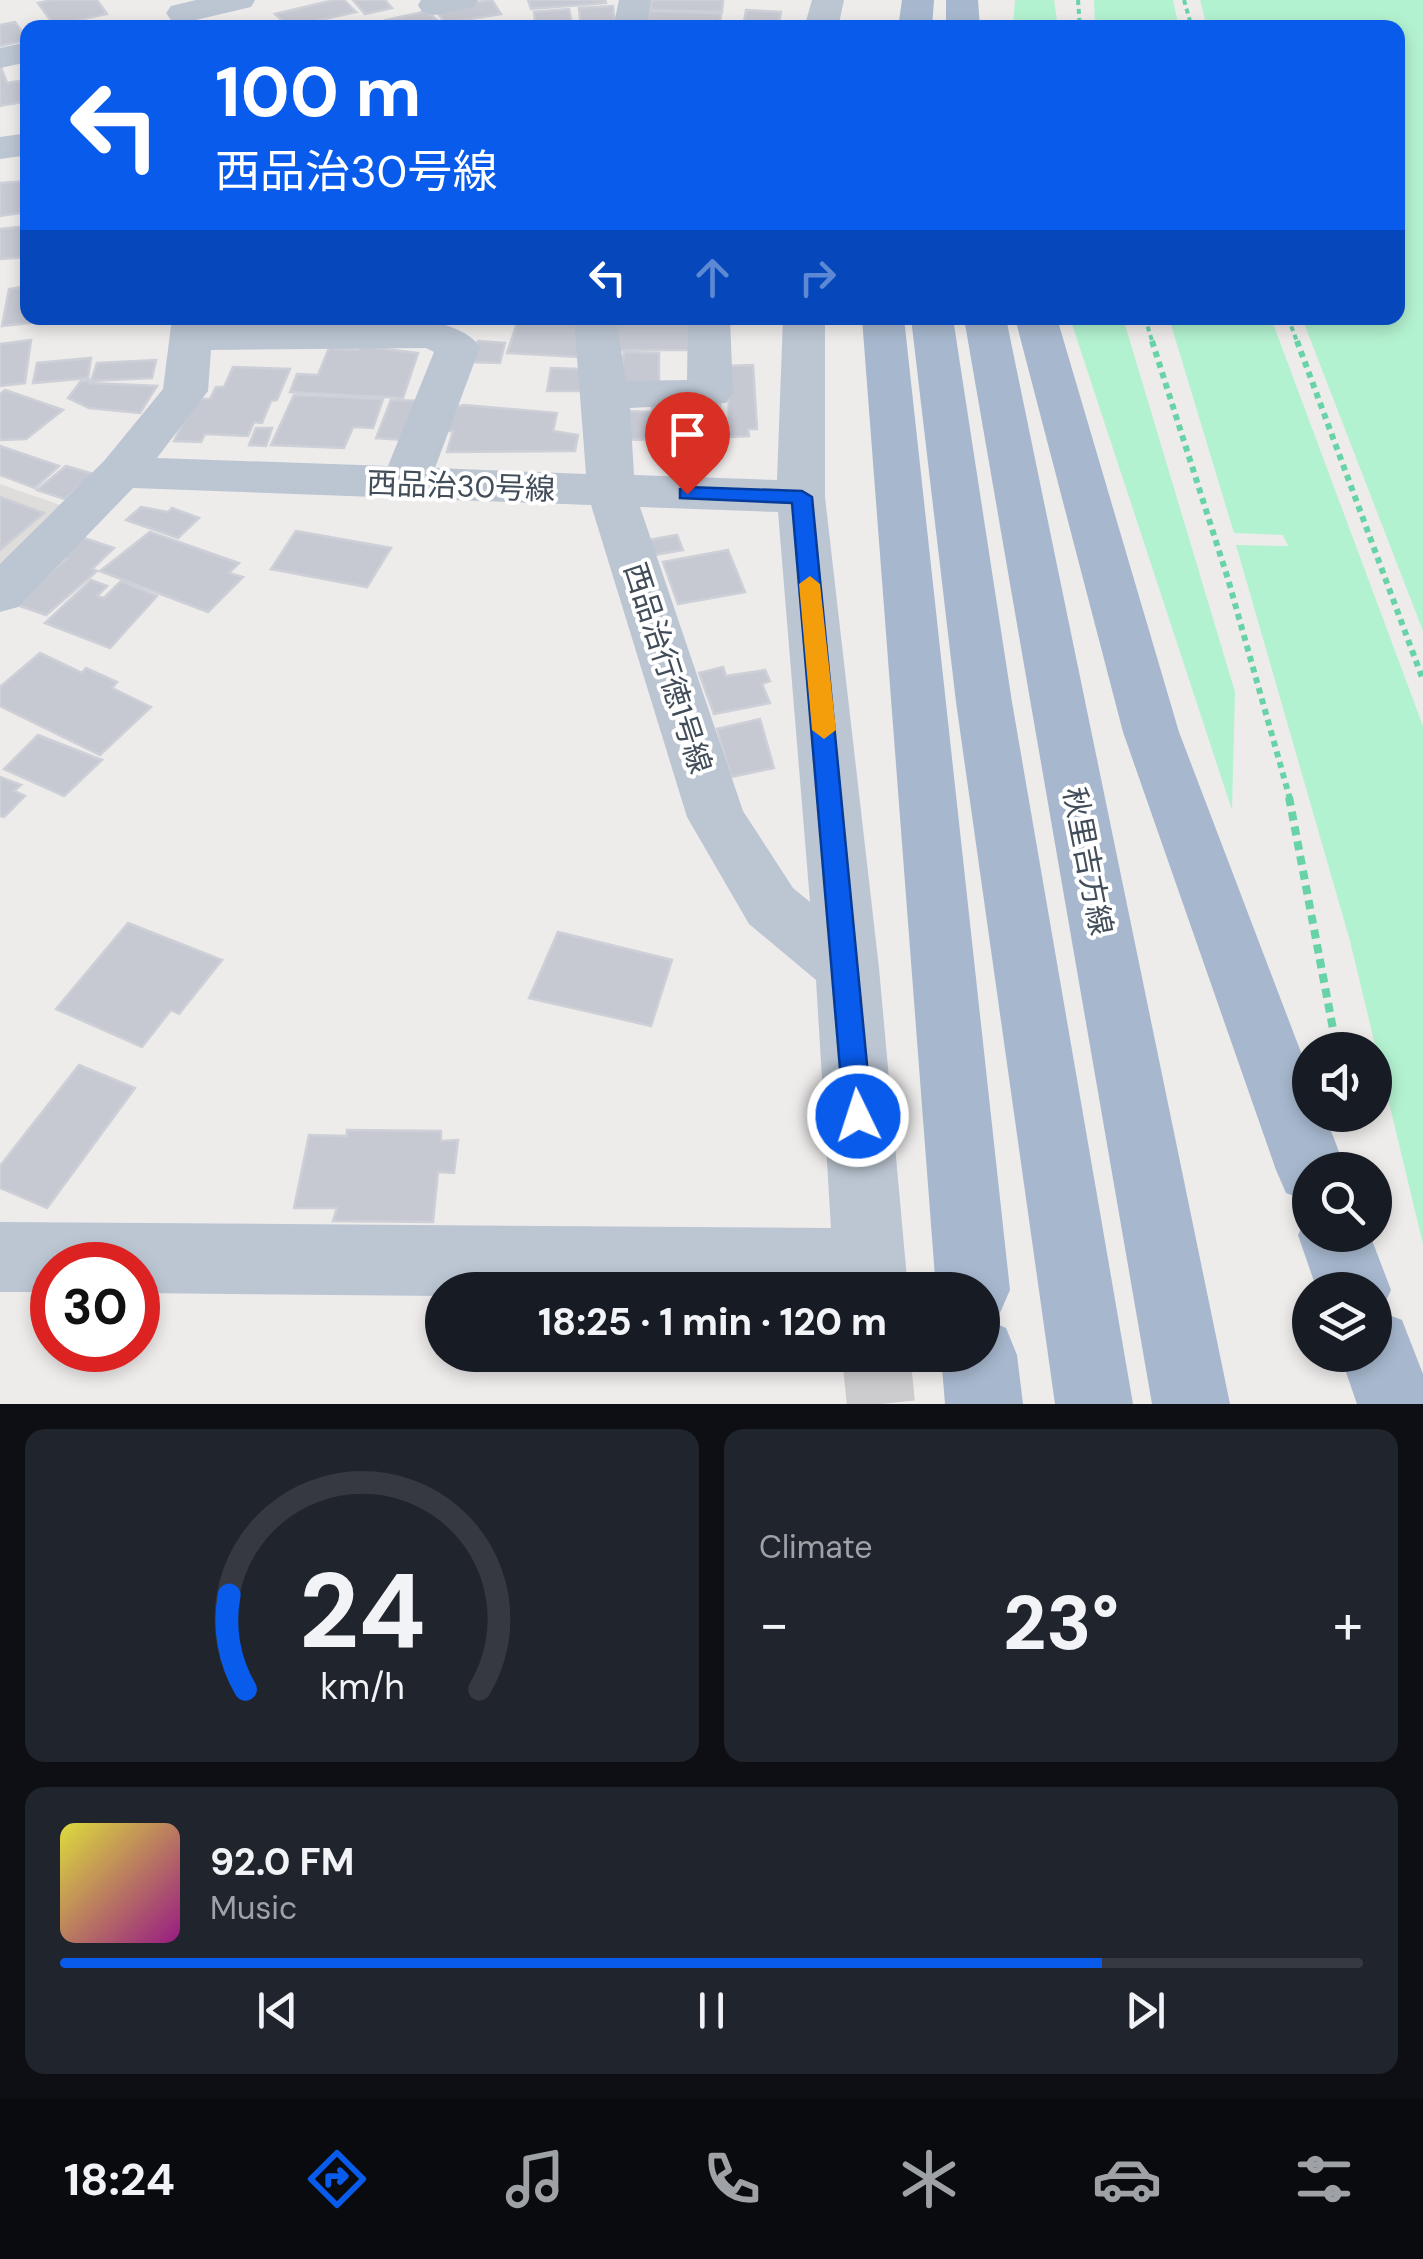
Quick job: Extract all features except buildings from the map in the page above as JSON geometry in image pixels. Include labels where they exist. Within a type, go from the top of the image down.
[{"type":"main road","points":[[883,325],[971,1272]]},
{"type":"main road","points":[[933,325],[984,702],[1094,1404]]},
{"type":"main road","name":"秋里吉方線","points":[[986,325],[1191,1404]]},
{"type":"main road","points":[[1038,325],[1152,732],[1304,1152]]},
{"type":"main road","points":[[981,1372],[984,1404]]},
{"type":"main road","points":[[1384,1372],[1396,1404]]},
{"type":"street","points":[[179,14],[239,0]]},
{"type":"street","name":"西品治行徳1号線","points":[[596,325],[606,395],[611,491],[716,818],[772,906],[847,968]]},
{"type":"street","points":[[606,395],[710,393],[709,325]]},
{"type":"street","points":[[804,325],[802,497],[847,968],[870,1272]]},
{"type":"street","points":[[0,594],[121,472],[185,390],[192,327],[434,335],[458,347],[405,484]]},
{"type":"street","name":"西品治30号線","points":[[121,472],[802,497]]},
{"type":"street","points":[[0,1257],[652,1272]]},
{"type":"path","points":[[1147,325],[1228,579],[1288,790],[1334,1032]]},
{"type":"path","points":[[1291,325],[1423,680]]},
{"type":"shaded area","points":[[0,484],[66,507],[0,573]]},
{"type":"green space","points":[[1015,0],[1054,0],[1057,20],[1014,20]]},
{"type":"green space","points":[[1094,0],[1173,0],[1177,20],[1095,20]]},
{"type":"green space","points":[[1200,0],[1423,0],[1423,631],[1305,325],[1405,325],[1405,20],[1205,20]]},
{"type":"green space","points":[[1072,325],[1125,325],[1235,692],[1232,810]]},
{"type":"green space","points":[[1171,325],[1274,325],[1423,726],[1423,1244],[1392,1115],[1392,1032],[1372,1032],[1350,941],[1236,545],[1288,546],[1283,535],[1234,533]]},
{"type":"tunnel","points":[[878,1372],[881,1404]]},
{"type":"slow traffic","points":[[810,584],[824,730]]},
{"type":"route","points":[[687,494],[802,497],[858,1116]]}]
